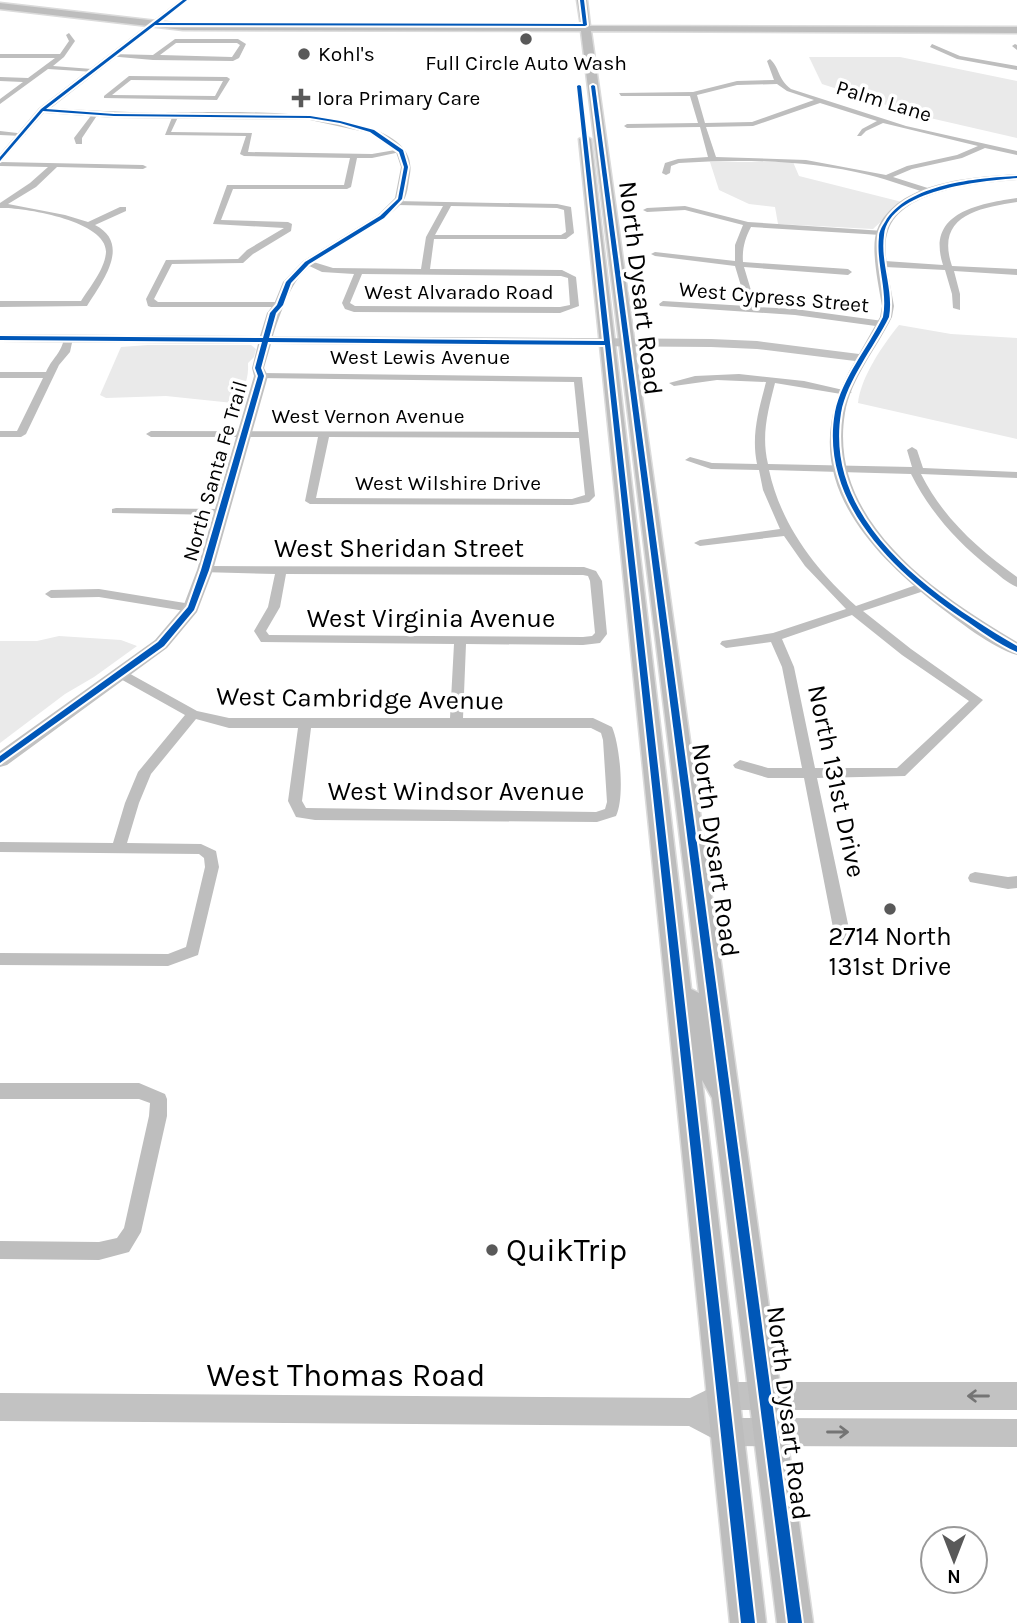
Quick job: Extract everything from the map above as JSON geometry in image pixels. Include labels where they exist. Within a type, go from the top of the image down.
[{"type":"main road","name":"North Dysart Road","points":[[582,0],[577,26],[617,340],[680,998],[748,1623]]},
{"type":"main road","points":[[0,6],[183,27],[1017,28]]},
{"type":"main road","name":"North Dysart Road","points":[[577,70],[728,1101],[795,1623]]},
{"type":"main road","points":[[680,998],[690,1000],[697,1010],[707,1063],[728,1101]]},
{"type":"main road","points":[[727,1432],[769,1431]]},
{"type":"street","points":[[0,162],[42,110],[185,0]]},
{"type":"street","points":[[0,102],[62,56],[72,41],[69,36]]},
{"type":"street","points":[[111,56],[153,58],[190,59],[233,59],[237,57],[242,42],[175,41],[153,58]]},
{"type":"street","points":[[932,46],[936,50],[954,55],[1014,67],[1017,60]]},
{"type":"street","points":[[0,55],[62,56]]},
{"type":"street","points":[[180,78],[190,59]]},
{"type":"street","points":[[621,94],[693,94],[737,83],[778,82],[769,61]]},
{"type":"street","points":[[46,67],[92,71]]},
{"type":"street","points":[[128,78],[180,78],[227,79],[217,98],[106,97],[128,78]]},
{"type":"street","points":[[0,79],[29,80]]},
{"type":"street","name":"Palm Lane","points":[[778,82],[789,90],[883,121],[1017,153]]},
{"type":"street","points":[[693,94],[713,160]]},
{"type":"street","points":[[131,115],[138,110],[142,99]]},
{"type":"street","points":[[627,126],[753,124],[821,100]]},
{"type":"street","points":[[42,110],[96,114],[291,116],[326,119],[372,131],[401,151],[406,167],[404,186],[397,203],[563,206],[568,209],[569,236],[430,237]]},
{"type":"street","points":[[79,142],[78,138],[96,114]]},
{"type":"street","points":[[176,115],[167,134],[250,134],[244,155],[379,155],[401,151]]},
{"type":"street","points":[[859,135],[883,121]]},
{"type":"street","points":[[0,134],[22,134]]},
{"type":"street","points":[[886,178],[903,168],[969,155],[984,146]]},
{"type":"street","points":[[280,305],[151,304],[150,299],[169,262],[240,261],[288,229],[288,224],[216,222],[230,187],[347,187],[354,155]]},
{"type":"street","points":[[666,173],[673,162],[803,160],[886,178],[931,192]]},
{"type":"street","points":[[0,162],[143,167]]},
{"type":"street","points":[[1,206],[33,185],[55,165]]},
{"type":"street","points":[[1017,177],[958,183],[931,192],[897,210],[881,233],[888,306],[883,324],[863,358],[839,409],[834,448],[842,484],[873,535],[923,587],[953,610],[1017,649]]},
{"type":"street","points":[[957,308],[957,298],[942,242],[943,234],[950,224],[965,214],[1017,200]]},
{"type":"street","name":"North Santa Fe Trail","points":[[0,760],[161,644],[191,608],[205,570],[261,376],[269,369],[271,339],[284,313],[280,305],[289,282],[307,263],[377,220],[397,203]]},
{"type":"street","points":[[307,263],[316,268],[354,271],[425,272],[430,237],[448,205]]},
{"type":"street","points":[[0,304],[84,304],[108,259],[110,248],[108,239],[89,225],[71,218],[1,206]]},
{"type":"street","points":[[648,210],[685,208],[748,224],[881,233]]},
{"type":"street","points":[[89,225],[123,209]]},
{"type":"street","points":[[748,224],[737,244],[736,255],[752,309]]},
{"type":"street","points":[[655,254],[848,272]]},
{"type":"street","points":[[885,264],[1017,272]]},
{"type":"street","name":"West Alvarado Road","points":[[354,271],[346,303],[348,307],[355,309],[571,309],[575,306],[572,277],[569,274],[425,272]]},
{"type":"street","name":"West Cypress Street","points":[[663,304],[752,309],[883,324]]},
{"type":"street","points":[[0,338],[473,340],[489,343],[617,340],[757,345],[863,358]]},
{"type":"street","points":[[0,434],[21,434],[55,363],[62,359],[69,344],[68,338]]},
{"type":"street","points":[[0,375],[49,375]]},
{"type":"street","name":"West Lewis Avenue","points":[[261,376],[579,379],[586,435]]},
{"type":"street","points":[[674,383],[715,378],[771,380],[811,384],[847,392]]},
{"type":"street","points":[[740,765],[768,773],[900,774],[977,700],[902,650],[855,611],[824,580],[786,532],[773,506],[763,468],[759,428],[771,380]]},
{"type":"street","name":"West Vernon Avenue","points":[[151,435],[586,435]]},
{"type":"street","name":"West Wilshire Drive","points":[[324,435],[310,501],[585,500],[590,496],[586,435]]},
{"type":"street","points":[[912,450],[917,470],[933,506],[951,529],[1017,583]]},
{"type":"street","points":[[690,460],[711,466],[1017,475]]},
{"type":"street","points":[[116,511],[221,512]]},
{"type":"street","points":[[701,543],[786,532]]},
{"type":"street","name":"West Sheridan Street","points":[[205,570],[584,571],[592,574],[596,581],[601,634],[596,640]]},
{"type":"street","name":"West Virginia Avenue","points":[[281,571],[274,607],[260,631],[265,639],[596,640]]},
{"type":"street","points":[[726,644],[775,637],[923,587]]},
{"type":"street","points":[[51,594],[99,593],[191,608]]},
{"type":"street","name":"North 131st Drive","points":[[775,637],[788,667],[844,937]]},
{"type":"street","points":[[456,723],[460,641]]},
{"type":"street","name":"West Cambridge Avenue","points":[[121,674],[193,714],[229,723],[593,723],[607,730],[614,802],[611,812]]},
{"type":"street","points":[[119,848],[132,803],[145,772],[193,714]]},
{"type":"street","name":"West Windsor Avenue","points":[[305,723],[295,801],[301,813],[597,817],[611,812]]},
{"type":"street","points":[[0,847],[201,849],[211,855],[212,867],[193,951],[182,957],[168,960],[0,958]]},
{"type":"street","points":[[975,878],[1017,882]]},
{"type":"street","points":[[0,1091],[139,1091],[159,1099],[158,1116],[132,1232],[122,1246],[99,1251],[0,1250]]},
{"type":"street","name":"West Thomas Road","points":[[0,1407],[692,1412],[723,1396],[1017,1396]]},
{"type":"street","name":"West Thomas Road","points":[[692,1412],[727,1432]]},
{"type":"street","points":[[769,1431],[1017,1433]]},
{"type":"shaded area","points":[[809,57],[900,57],[1017,81],[1017,138],[917,115],[822,84]]},
{"type":"shaded area","points":[[710,162],[793,162],[799,176],[902,202],[873,229],[778,224],[775,207],[749,204],[719,190]]},
{"type":"shaded area","points":[[899,325],[951,334],[1017,338],[1017,439],[858,403],[868,372]]},
{"type":"shaded area","points":[[251,345],[256,349],[254,357],[248,363],[245,384],[233,403],[166,396],[106,398],[100,395],[121,347]]},
{"type":"shaded area","points":[[59,636],[121,640],[137,646],[65,694],[0,743],[0,641],[37,641]]},
{"type":"cycle path","points":[[0,160],[42,110],[185,0]]},
{"type":"cycle path","points":[[153,24],[585,25],[582,0]]},
{"type":"cycle path","points":[[579,86],[748,1623]]},
{"type":"cycle path","points":[[593,86],[795,1623]]},
{"type":"cycle path","points":[[0,760],[161,644],[191,608],[205,570],[261,376],[258,368],[273,313],[280,305],[289,282],[307,263],[382,217],[400,199],[406,167],[401,151],[372,131],[310,117],[114,115],[42,110]]},
{"type":"cycle path","points":[[1017,177],[941,188],[904,204],[891,216],[881,237],[888,306],[886,317],[841,400],[836,452],[845,488],[863,522],[889,554],[919,583],[952,608],[1017,649]]},
{"type":"cycle path","points":[[0,338],[608,343]]},
{"type":"place","name":"Full Circle Auto Wash","points":[[526,39]]},
{"type":"place","name":"Kohl's","points":[[304,54]]},
{"type":"place","name":"Iora Primary Care","points":[[301,98]]},
{"type":"place","name":"2714 North 131st Drive","points":[[890,909]]},
{"type":"place","name":"QuikTrip","points":[[492,1250]]}]
